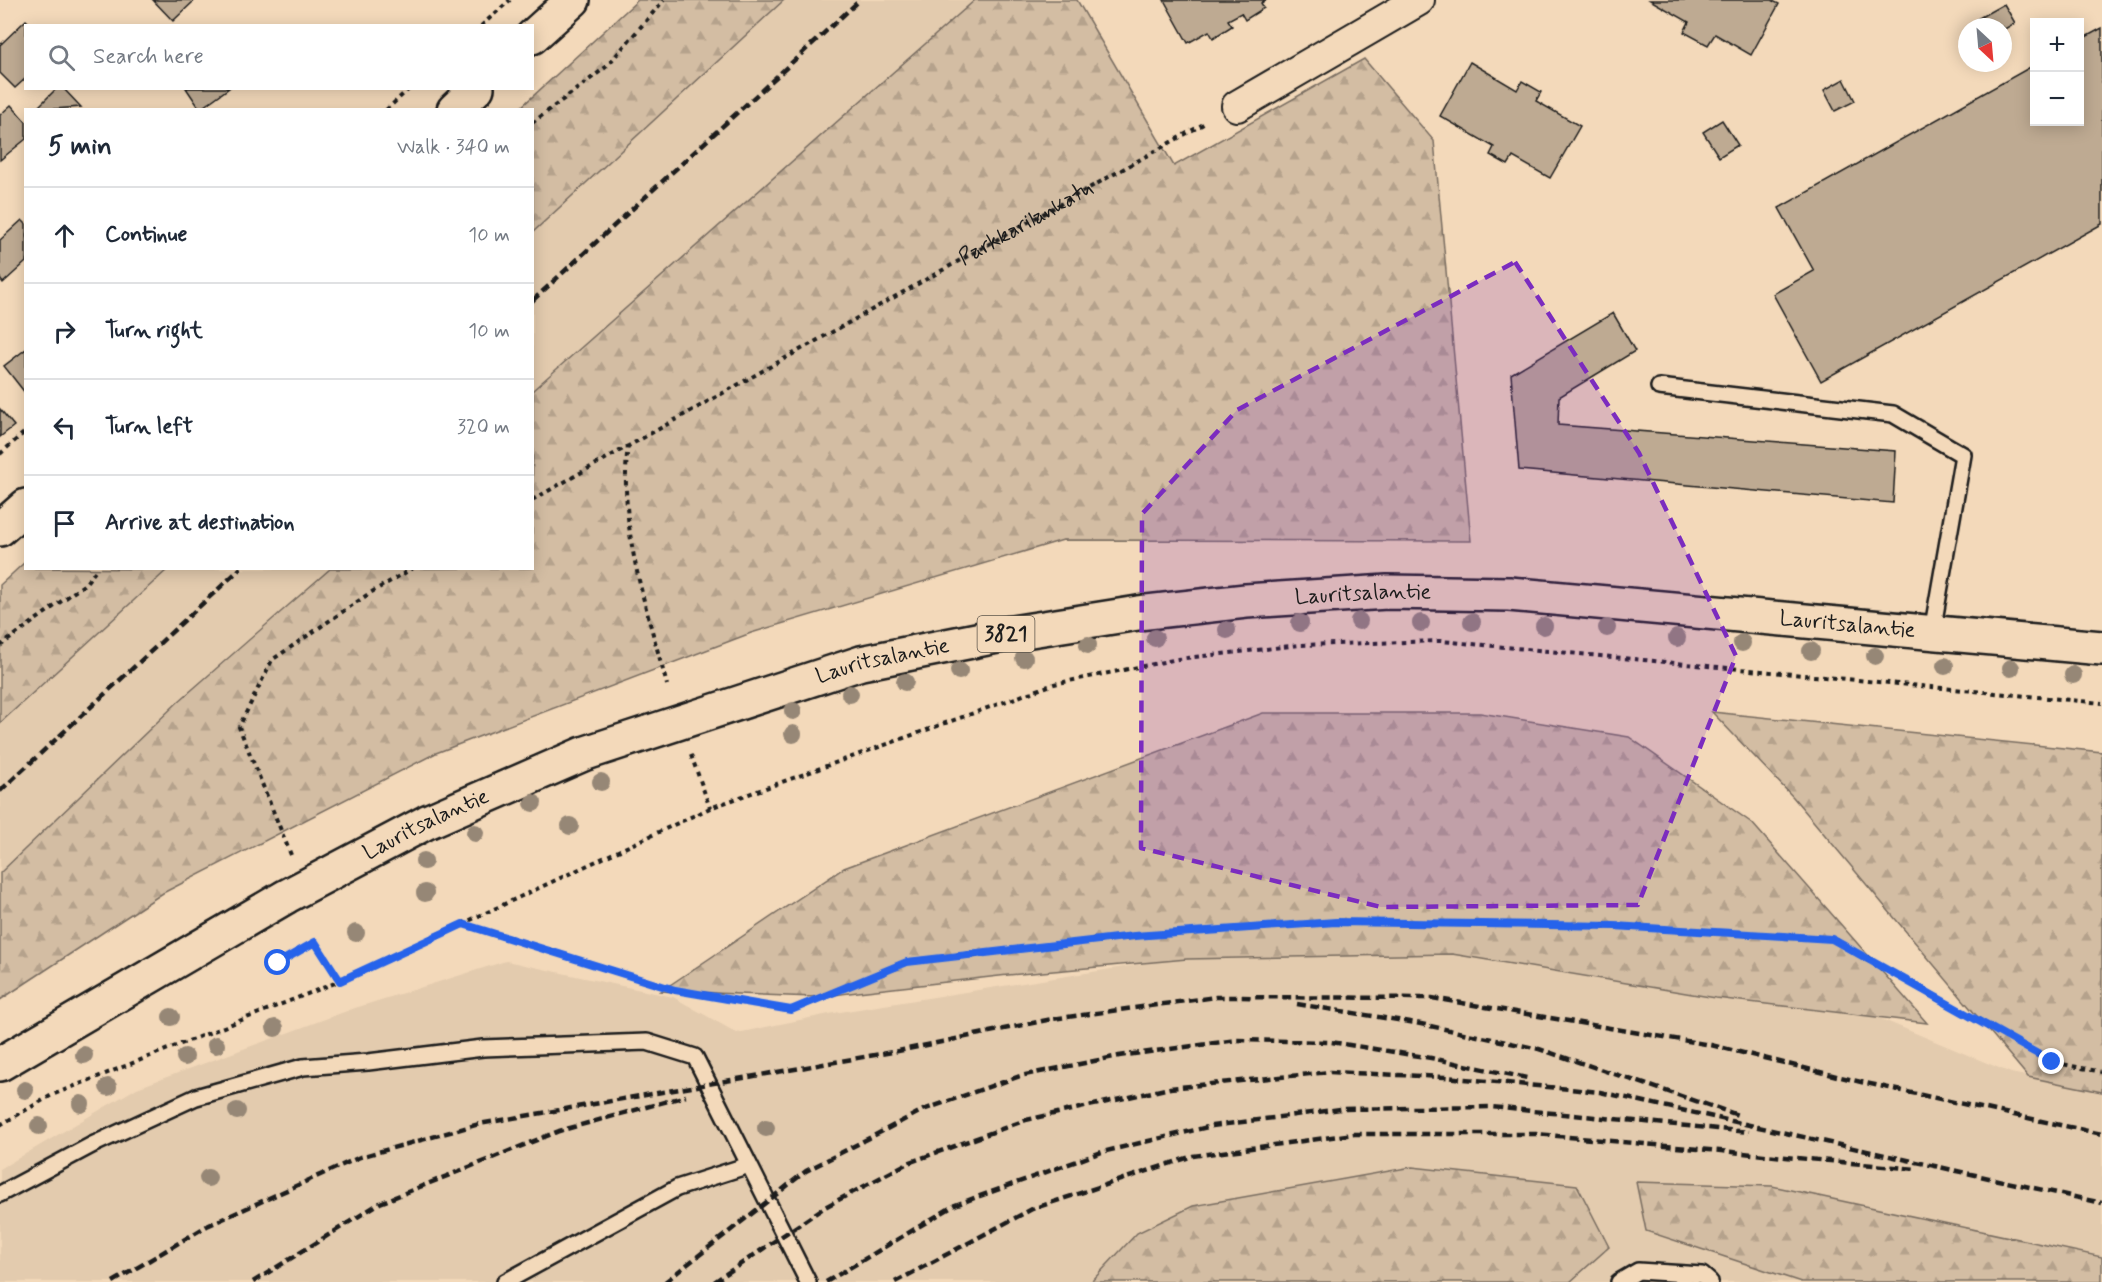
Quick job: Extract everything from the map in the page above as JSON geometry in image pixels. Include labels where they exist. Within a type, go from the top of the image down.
[{"type":"main road","points":[[534,35],[573,0]]},
{"type":"main road","points":[[456,108],[475,90]]},
{"type":"main road","points":[[0,530],[24,508]]},
{"type":"main road","name":"Lauritsalantie","points":[[0,1064],[287,896],[427,822],[583,754],[861,663],[1012,633],[1138,613],[1387,591],[1509,594],[2102,648]]},
{"type":"street","points":[[1237,106],[1419,0]]},
{"type":"lane","points":[[1659,387],[1893,414],[1963,454],[1932,632]]},
{"type":"lane","points":[[0,1194],[92,1145],[196,1097],[303,1067],[368,1062],[483,1048],[647,1042],[695,1057],[808,1282]]},
{"type":"lane","points":[[505,1282],[677,1188],[749,1165]]},
{"type":"lane","points":[[1619,1282],[1638,1271],[1702,1275],[1710,1282]]},
{"type":"path","points":[[483,24],[510,0]]},
{"type":"path","points":[[534,121],[606,67],[664,0]]},
{"type":"path","points":[[388,108],[408,90]]},
{"type":"path","name":"Parkkarilankatu","points":[[534,499],[628,444],[1237,106]]},
{"type":"path","points":[[0,454],[24,433]]},
{"type":"path","points":[[628,444],[624,480],[632,555],[666,685]]},
{"type":"path","points":[[0,646],[85,584],[96,570]]},
{"type":"path","points":[[294,861],[239,727],[272,660],[370,593],[410,570]]},
{"type":"path","points":[[0,1125],[52,1095],[340,981],[620,847],[710,808],[1054,684],[1178,659],[1300,645],[1441,641],[2102,703]]},
{"type":"path","points":[[691,753],[710,808]]},
{"type":"path","points":[[463,924],[675,990],[791,1010],[907,962],[1134,936],[1312,923],[1614,926],[1832,939],[2052,1062],[2102,1072]]},
{"type":"path","points":[[278,963],[315,942],[340,981]]},
{"type":"highlighted area","points":[[1515,262],[1639,453],[1736,656],[1638,905],[1381,907],[1141,848],[1142,514],[1237,410]]},
{"type":"shaded area","points":[[784,0],[975,0],[534,389],[534,231]]},
{"type":"shaded area","points":[[167,570],[329,570],[178,702],[0,873],[0,723]]},
{"type":"shaded area","points":[[1337,933],[1771,973],[2011,1073],[2102,1091],[2102,1282],[0,1282],[0,1169],[137,1088],[355,1008],[506,961],[673,997],[737,1033],[834,1013]]},
{"type":"green space","points":[[638,0],[784,0],[534,231],[534,108],[520,108]]},
{"type":"green space","points":[[975,0],[1077,0],[1174,166],[1364,59],[1434,141],[1471,541],[1063,540],[751,633],[436,753],[163,893],[0,1000],[0,873],[178,702],[329,570],[534,570],[534,389]]},
{"type":"green space","points":[[24,563],[24,570],[167,570],[0,723],[0,585]]},
{"type":"green space","points":[[1712,712],[2102,752],[2102,1092],[2028,1077],[1793,797]]},
{"type":"green space","points":[[1263,713],[1480,713],[1629,737],[1752,823],[1927,1023],[1716,998],[1452,954],[1187,959],[1008,975],[814,997],[661,991],[844,868]]},
{"type":"green space","points":[[1412,1167],[1577,1185],[1609,1247],[1570,1282],[1091,1282],[1137,1233],[1193,1206]]},
{"type":"green space","points":[[1636,1182],[1772,1186],[2102,1257],[2102,1282],[1801,1282],[1646,1231]]},
{"type":"building","points":[[153,0],[195,0],[173,21]]},
{"type":"building","points":[[1164,0],[1266,0],[1261,3],[1264,8],[1245,20],[1241,13],[1228,20],[1232,26],[1213,38],[1209,31],[1188,43]]},
{"type":"building","points":[[1650,0],[1771,0],[1779,4],[1751,55],[1715,34],[1708,45],[1684,32],[1689,22]]},
{"type":"building","points":[[2004,4],[2015,23],[2012,25],[2012,18],[1979,18]]},
{"type":"building","points":[[26,20],[30,24],[24,24],[24,80],[15,88],[0,73],[0,45]]},
{"type":"building","points":[[2102,28],[2102,224],[1821,381],[1773,294],[1814,271],[1779,208],[2030,67],[2030,126],[2084,126],[2084,38]]},
{"type":"building","points":[[1470,62],[1517,90],[1522,81],[1541,92],[1536,101],[1580,126],[1550,178],[1513,157],[1508,165],[1490,155],[1494,147],[1440,116]]},
{"type":"building","points":[[1844,79],[1855,101],[1835,111],[1824,90]]},
{"type":"building","points":[[55,90],[65,90],[81,107],[39,108]]},
{"type":"building","points":[[187,90],[226,90],[201,108]]},
{"type":"building","points":[[11,105],[24,120],[24,141],[0,160],[0,115]]},
{"type":"building","points":[[1722,120],[1738,145],[1719,157],[1703,132]]},
{"type":"building","points":[[22,220],[24,222],[24,264],[3,283],[0,279],[0,240]]},
{"type":"building","points":[[1613,313],[1635,351],[1559,397],[1558,425],[1896,451],[1893,503],[1519,470],[1511,374]]},
{"type":"building","points":[[24,351],[24,391],[4,366]]},
{"type":"building","points":[[0,409],[14,426],[0,437]]},
{"type":"railway","points":[[534,299],[860,0]]},
{"type":"railway","points":[[0,791],[239,570]]},
{"type":"railway","points":[[113,1282],[207,1226],[360,1157],[479,1124],[898,1051],[1052,1019],[1216,997],[1432,998],[1711,1045],[1861,1082],[2102,1134]]},
{"type":"railway","points":[[1297,1004],[1416,1023],[1539,1049],[1738,1115]]},
{"type":"railway","points":[[665,1282],[806,1171],[923,1110],[1020,1076],[1119,1056],[1237,1040],[1331,1042],[1431,1058],[1527,1078]]},
{"type":"railway","points":[[714,1282],[825,1207],[908,1163],[1026,1120],[1170,1088],[1330,1072],[1445,1077],[1600,1092],[2102,1203]]},
{"type":"railway","points":[[253,1282],[380,1203],[559,1131],[686,1096]]},
{"type":"railway","points":[[826,1282],[955,1205],[1102,1152],[1212,1126],[1341,1109],[1491,1107],[1749,1132]]},
{"type":"railway","points":[[895,1282],[1032,1209],[1193,1156],[1354,1134],[1536,1134],[1916,1169]]},
{"type":"route","points":[[278,963],[315,942],[340,981],[463,924],[675,990],[791,1010],[907,962],[1134,936],[1336,922],[1614,926],[1832,939],[2052,1062]]}]
